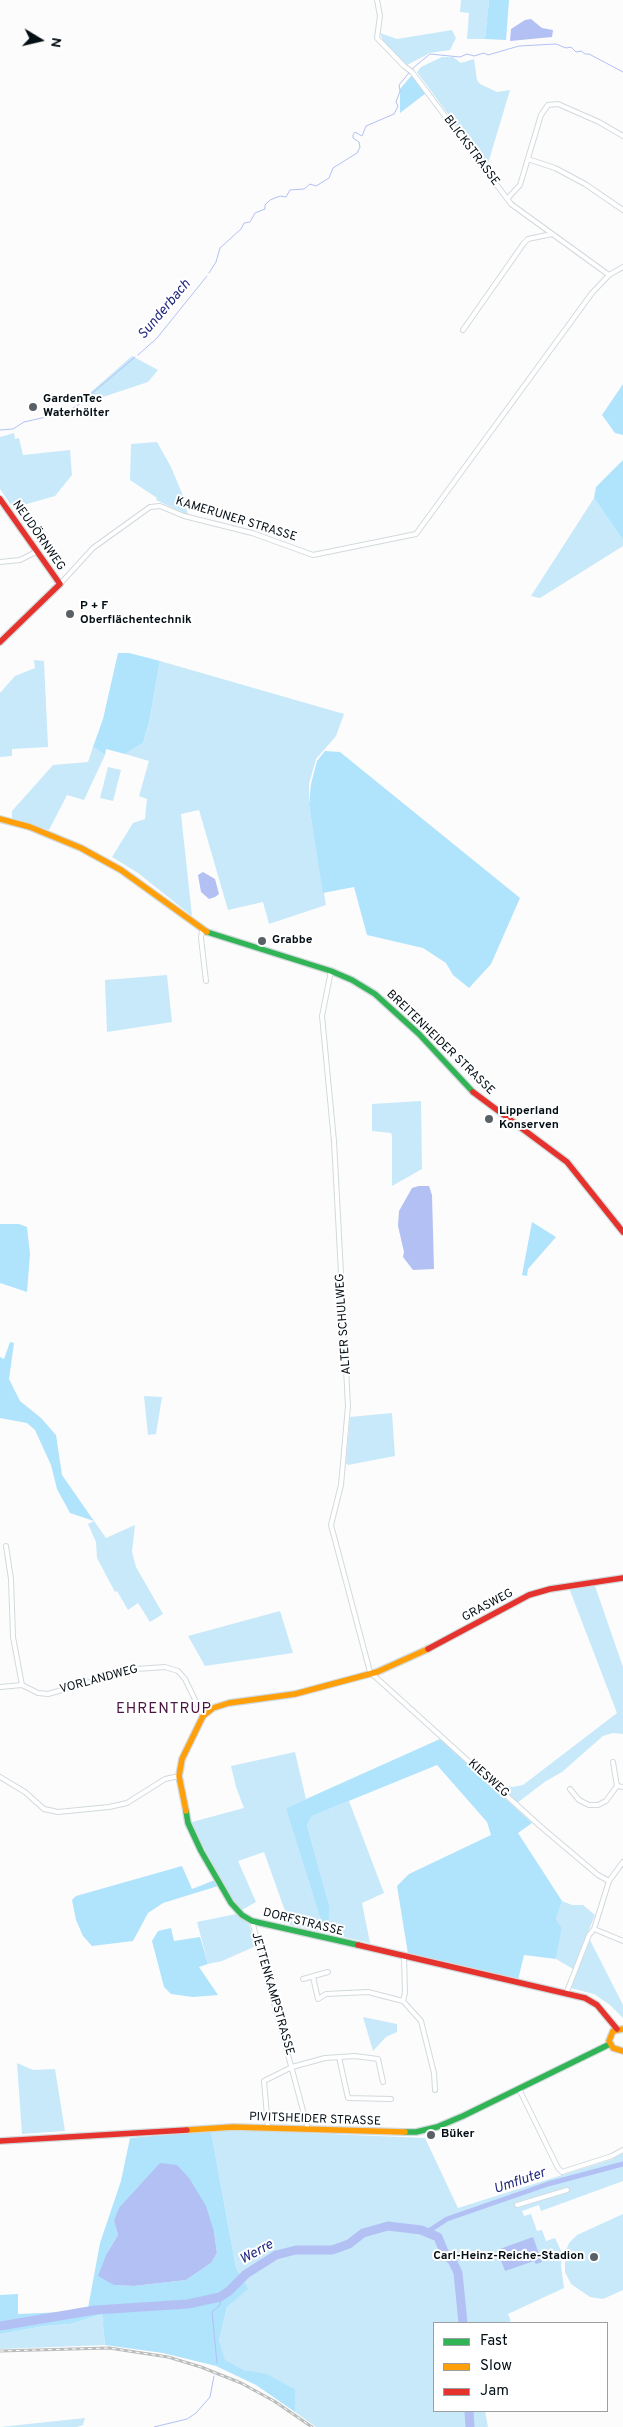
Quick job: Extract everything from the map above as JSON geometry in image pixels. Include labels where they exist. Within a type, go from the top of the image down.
[{"type":"street","name":"BLICKSTRASSE","points":[[376,0],[380,16],[377,38],[411,70],[515,208],[609,275]]},
{"type":"street","points":[[508,198],[520,185],[541,115],[548,105],[558,104],[623,136]]},
{"type":"street","points":[[528,159],[555,168],[585,184],[623,210]]},
{"type":"street","points":[[463,330],[524,243],[528,240],[552,234]]},
{"type":"street","name":"KAMERUNER STRASSE","points":[[0,642],[60,584],[93,548],[150,507],[160,506],[184,516],[252,532],[313,555],[416,534],[589,296],[609,275],[623,267]]},
{"type":"street","name":"NEUDÖRNWEG","points":[[1,502],[60,584]]},
{"type":"street","points":[[0,562],[20,560],[36,552]]},
{"type":"street","name":"BREITENHEIDER STRASSE","points":[[0,820],[30,827],[81,848],[121,870],[202,930],[331,971],[352,980],[375,994],[398,1014],[474,1092],[567,1162],[623,1232]]},
{"type":"street","points":[[202,930],[201,938],[206,981]]},
{"type":"street","name":"ALTER SCHULWEG","points":[[331,971],[322,1016],[334,1141],[348,1406],[340,1485],[330,1525],[370,1672]]},
{"type":"street","points":[[6,1546],[11,1579],[13,1637],[22,1685]]},
{"type":"street","name":"GRASWEG","points":[[370,1672],[378,1672],[410,1658],[529,1595],[550,1589],[623,1578]]},
{"type":"street","name":"VORLANDWEG","points":[[0,1687],[22,1685],[38,1693],[48,1694],[136,1669],[165,1667],[178,1671],[185,1679],[203,1716]]},
{"type":"street","points":[[203,1716],[213,1708],[229,1703],[295,1694],[370,1672]]},
{"type":"street","name":"KIESWEG","points":[[370,1672],[540,1826],[598,1875],[609,1881]]},
{"type":"street","name":"DORFSTRASSE","points":[[203,1716],[182,1759],[179,1776],[188,1823],[201,1851],[230,1902],[242,1914],[252,1921],[585,1998],[597,2005],[620,2029]]},
{"type":"street","points":[[570,1789],[579,1800],[589,1805],[598,1805],[606,1801],[617,1786],[613,1762]]},
{"type":"street","points":[[0,1777],[25,1792],[44,1809],[58,1812],[109,1807],[127,1803],[165,1779],[179,1776]]},
{"type":"street","points":[[617,1786],[623,1787]]},
{"type":"street","points":[[566,1994],[589,1935],[594,1929],[609,1881],[623,1862]]},
{"type":"street","name":"JETTENKAMPSTRASSE","points":[[252,1921],[308,2130]]},
{"type":"street","points":[[594,1929],[623,1941]]},
{"type":"street","points":[[403,2001],[405,1993],[404,1957]]},
{"type":"street","points":[[303,1979],[328,1972]]},
{"type":"street","points":[[313,1977],[318,1999],[326,1994],[368,1992],[403,2001],[421,2021],[434,2073],[435,2090]]},
{"type":"street","points":[[620,2029],[610,2037],[610,2044],[617,2050],[623,2051]]},
{"type":"street","name":"PIVITSHEIDER STRASSE","points":[[0,2141],[233,2127],[394,2133],[424,2130],[447,2123],[610,2044]]},
{"type":"street","points":[[292,2067],[325,2058],[355,2056],[378,2059],[383,2082]]},
{"type":"street","points":[[339,2057],[348,2098],[391,2099]]},
{"type":"street","name":"JETTENKAMPSTRASSE","points":[[268,2128],[264,2081],[292,2067]]},
{"type":"street","points":[[519,2089],[558,2168],[562,2172],[612,2156],[623,2150]]},
{"type":"street","points":[[517,2205],[566,2190]]},
{"type":"shaded area","points":[[461,0],[489,0],[485,39],[467,39],[469,13],[460,12]]},
{"type":"shaded area","points":[[489,0],[509,0],[506,40],[485,39]]},
{"type":"shaded area","points":[[531,19],[542,28],[553,30],[552,37],[510,41],[511,29],[525,20]]},
{"type":"shaded area","points":[[452,30],[456,38],[450,50],[430,53],[407,65],[384,43],[380,33],[397,39]]},
{"type":"shaded area","points":[[442,57],[453,57],[461,63],[474,59],[477,80],[480,84],[497,92],[510,90],[487,167],[417,72],[421,67]]},
{"type":"shaded area","points":[[412,75],[426,93],[400,113],[400,89]]},
{"type":"shaded area","points":[[132,356],[158,370],[148,382],[85,403],[83,399]]},
{"type":"shaded area","points":[[623,384],[623,435],[615,433],[602,415]]},
{"type":"shaded area","points":[[14,433],[15,439],[19,438],[23,455],[70,450],[72,475],[55,496],[13,508],[0,489],[0,437]]},
{"type":"shaded area","points":[[157,442],[171,467],[184,498],[188,515],[156,500],[157,498],[130,480],[131,444]]},
{"type":"shaded area","points":[[623,460],[623,540],[594,498],[596,487]]},
{"type":"shaded area","points":[[594,498],[623,540],[623,546],[540,598],[531,596]]},
{"type":"shaded area","points":[[118,653],[129,653],[160,661],[149,723],[143,743],[125,754],[106,749],[105,755],[93,747],[103,719]]},
{"type":"shaded area","points":[[34,660],[44,661],[48,747],[12,749],[12,756],[0,757],[0,693],[15,676],[35,668]]},
{"type":"shaded area","points":[[160,661],[344,714],[336,736],[316,759],[309,784],[309,805],[326,905],[269,924],[263,902],[228,910],[199,810],[181,814],[192,916],[138,873],[112,857],[133,823],[145,819],[147,799],[139,796],[149,761],[125,754],[143,743],[149,724]]},
{"type":"shaded area","points":[[93,747],[105,755],[84,800],[67,795],[49,830],[12,818],[12,811],[53,765],[88,762]]},
{"type":"shaded area","points":[[325,751],[340,752],[520,898],[491,964],[469,988],[453,975],[446,963],[423,948],[367,935],[354,887],[323,893],[309,805],[311,784],[317,761]]},
{"type":"shaded area","points":[[108,767],[121,770],[113,801],[100,798]]},
{"type":"shaded area","points":[[203,872],[215,879],[219,894],[215,897],[209,899],[201,892],[198,875]]},
{"type":"shaded area","points":[[167,975],[172,1022],[107,1032],[105,980]]},
{"type":"shaded area","points":[[421,1101],[422,1169],[392,1186],[392,1136],[391,1133],[372,1131],[372,1104]]},
{"type":"shaded area","points":[[429,1186],[432,1195],[434,1269],[413,1270],[403,1257],[404,1252],[398,1226],[399,1211],[412,1188]]},
{"type":"shaded area","points":[[532,1222],[556,1237],[528,1269],[527,1276],[522,1275]]},
{"type":"shaded area","points":[[0,1224],[19,1224],[27,1227],[30,1254],[27,1292],[0,1283]]},
{"type":"shaded area","points":[[10,1342],[14,1343],[9,1379],[20,1401],[41,1418],[56,1435],[62,1475],[94,1521],[70,1513],[57,1489],[51,1465],[35,1430],[27,1423],[0,1418],[0,1357],[4,1359]]},
{"type":"shaded area","points":[[144,1396],[162,1397],[156,1434],[148,1435]]},
{"type":"shaded area","points":[[392,1413],[395,1456],[348,1465],[346,1463],[350,1417]]},
{"type":"shaded area","points":[[94,1521],[106,1538],[135,1525],[132,1552],[136,1567],[163,1614],[150,1622],[138,1603],[128,1610],[117,1591],[115,1592],[97,1558],[96,1542],[88,1524]]},
{"type":"shaded area","points":[[595,1586],[623,1667],[623,1734],[613,1733],[603,1736],[562,1772],[546,1781],[517,1803],[496,1783],[512,1787],[523,1785],[617,1713],[569,1588]]},
{"type":"shaded area","points":[[280,1611],[293,1653],[205,1666],[188,1636]]},
{"type":"shaded area","points":[[440,1739],[532,1823],[518,1833],[562,1901],[556,1919],[562,1928],[556,1959],[524,1955],[518,1980],[408,1954],[397,1886],[409,1874],[491,1835],[487,1822],[437,1765],[312,1816],[307,1825],[329,1905],[329,1918],[324,1929],[286,1808]]},
{"type":"shaded area","points":[[295,1752],[306,1799],[286,1808],[329,1905],[307,1825],[312,1816],[349,1801],[384,1893],[362,1903],[370,1943],[290,1925],[264,1852],[238,1861],[256,1902],[242,1910],[232,1899],[194,1830],[192,1822],[244,1808],[231,1766]]},
{"type":"shaded area","points":[[182,1866],[192,1889],[215,1880],[218,1886],[163,1903],[148,1913],[133,1941],[92,1946],[83,1936],[76,1920],[72,1900],[76,1896]]},
{"type":"shaded area","points":[[562,1901],[572,1905],[583,1905],[595,1915],[573,1969],[556,1959],[562,1928],[556,1919]]},
{"type":"shaded area","points":[[236,1914],[249,1924],[256,1946],[222,1961],[208,1964],[197,1922]]},
{"type":"shaded area","points":[[171,1928],[174,1941],[200,1937],[208,1964],[199,1967],[218,1995],[193,1997],[171,1994],[164,1987],[152,1941],[158,1931]]},
{"type":"shaded area","points":[[590,1940],[623,2005],[623,2018],[610,2005],[594,1994],[570,1988]]},
{"type":"shaded area","points":[[363,2017],[397,2024],[397,2032],[386,2037],[373,2051]]},
{"type":"shaded area","points":[[17,2063],[33,2070],[55,2069],[65,2131],[22,2134]]},
{"type":"shaded area","points":[[235,2130],[425,2138],[458,2208],[613,2159],[623,2153],[623,2181],[541,2211],[539,2205],[522,2211],[524,2216],[531,2214],[537,2231],[542,2230],[546,2241],[555,2238],[562,2253],[561,2266],[564,2288],[508,2314],[511,2321],[508,2322],[433,2322],[433,2412],[485,2412],[488,2427],[316,2427],[295,2412],[295,2389],[266,2375],[244,2370],[224,2360],[219,2341],[227,2307],[247,2289],[236,2268],[211,2131]]},
{"type":"shaded area","points":[[211,2131],[236,2268],[248,2289],[227,2307],[219,2341],[225,2360],[244,2370],[266,2374],[295,2389],[295,2412],[256,2385],[216,2366],[163,2353],[105,2345],[102,2314],[70,2324],[44,2326],[0,2334],[0,2295],[18,2294],[18,2314],[63,2312],[88,2308],[100,2243],[121,2181],[130,2138]],"holes":[[[114,2221],[214,2232],[217,2253],[211,2263],[186,2280],[134,2286],[114,2285],[107,2253],[118,2235]]]},
{"type":"shaded area","points":[[160,2163],[177,2165],[189,2178],[206,2206],[214,2232],[217,2253],[211,2263],[186,2280],[134,2286],[114,2285],[98,2276],[107,2253],[118,2235],[114,2221],[119,2208]]},
{"type":"shaded area","name":"Carl-Heinz-Reiche-Stadion","points":[[623,2214],[623,2290],[603,2299],[590,2297],[571,2284],[565,2272],[565,2253],[569,2243],[577,2235]]},
{"type":"shaded area","points":[[533,2237],[542,2262],[536,2264],[534,2261],[505,2271],[497,2250]]},
{"type":"shaded area","points":[[102,2314],[105,2345],[0,2349],[0,2334],[44,2326],[70,2324]]},
{"type":"shaded area","points":[[85,2418],[83,2425],[77,2427],[0,2427]]},
{"type":"waterway","name":"Sunderbach","points":[[209,273],[216,262],[220,248],[241,229],[244,223],[250,222],[255,213],[265,209],[265,205],[270,200],[280,196],[286,197],[290,190],[304,189],[310,184],[316,186],[329,178],[333,168],[357,153],[360,147],[359,142],[353,138],[355,132],[362,136],[366,126],[394,114],[398,106],[396,102],[400,91],[399,85],[413,68],[430,54],[460,57],[467,54],[474,56],[484,53],[488,55],[519,46],[556,44],[566,48],[571,47],[576,52],[581,51],[589,54],[623,72]]},
{"type":"waterway","name":"Sunderbach","points":[[138,355],[157,338],[207,276]]},
{"type":"waterway","name":"Sunderbach","points":[[0,430],[13,429],[24,422],[64,413],[77,406],[135,357]]},
{"type":"waterway","name":"Umfluter","points":[[427,2232],[447,2219],[548,2184],[623,2164]]},
{"type":"waterway","name":"Werre","points":[[0,2326],[95,2310],[188,2304],[220,2297],[246,2274],[276,2255],[296,2250],[332,2250],[349,2244],[363,2233],[388,2226],[421,2230],[438,2237],[444,2252],[453,2262],[458,2273],[463,2322]]},
{"type":"waterway","points":[[217,2363],[212,2312],[220,2305],[220,2297]]},
{"type":"waterway","points":[[154,2427],[187,2419],[196,2413],[210,2397],[214,2376]]},
{"type":"waterway","name":"Werre","points":[[469,2412],[470,2427]]},
{"type":"railway","points":[[0,2351],[109,2348],[168,2357],[201,2367],[241,2383],[274,2401],[312,2427]]},
{"type":"traffic: fast","points":[[207,932],[331,971],[352,980],[375,994],[419,1034],[473,1092]]},
{"type":"traffic: fast","points":[[186,1811],[188,1823],[201,1851],[231,1903],[242,1915],[252,1921],[358,1945]]},
{"type":"traffic: fast","points":[[405,2132],[416,2132],[437,2127],[463,2116],[610,2044]]},
{"type":"traffic: slow","points":[[0,819],[30,827],[81,848],[121,870],[207,932]]},
{"type":"traffic: slow","points":[[186,1811],[179,1776],[182,1759],[203,1716],[213,1708],[229,1703],[295,1694],[377,1672],[428,1649]]},
{"type":"traffic: slow","points":[[623,2029],[613,2031],[609,2041],[613,2048],[623,2051]]},
{"type":"traffic: slow","points":[[187,2130],[233,2127],[405,2132]]},
{"type":"traffic: jam","points":[[0,499],[60,584],[0,642]]},
{"type":"traffic: jam","points":[[473,1092],[567,1162],[623,1232]]},
{"type":"traffic: jam","points":[[428,1649],[529,1595],[550,1589],[623,1578]]},
{"type":"traffic: jam","points":[[358,1945],[585,1998],[597,2005],[617,2029]]},
{"type":"traffic: jam","points":[[0,2141],[187,2130]]},
{"type":"place","name":"GardenTec Waterhölter","points":[[33,407]]},
{"type":"place","name":"P + F Oberflächentechnik","points":[[70,614]]},
{"type":"place","name":"Grabbe","points":[[262,941]]},
{"type":"place","name":"Lipperland Konserven","points":[[489,1119]]},
{"type":"place","name":"Büker","points":[[431,2135]]},
{"type":"place","name":"Carl-Heinz-Reiche-Stadion","points":[[594,2257]]},
{"type":"district","name":"EHRENTRUP","points":[[164,1710]]}]
